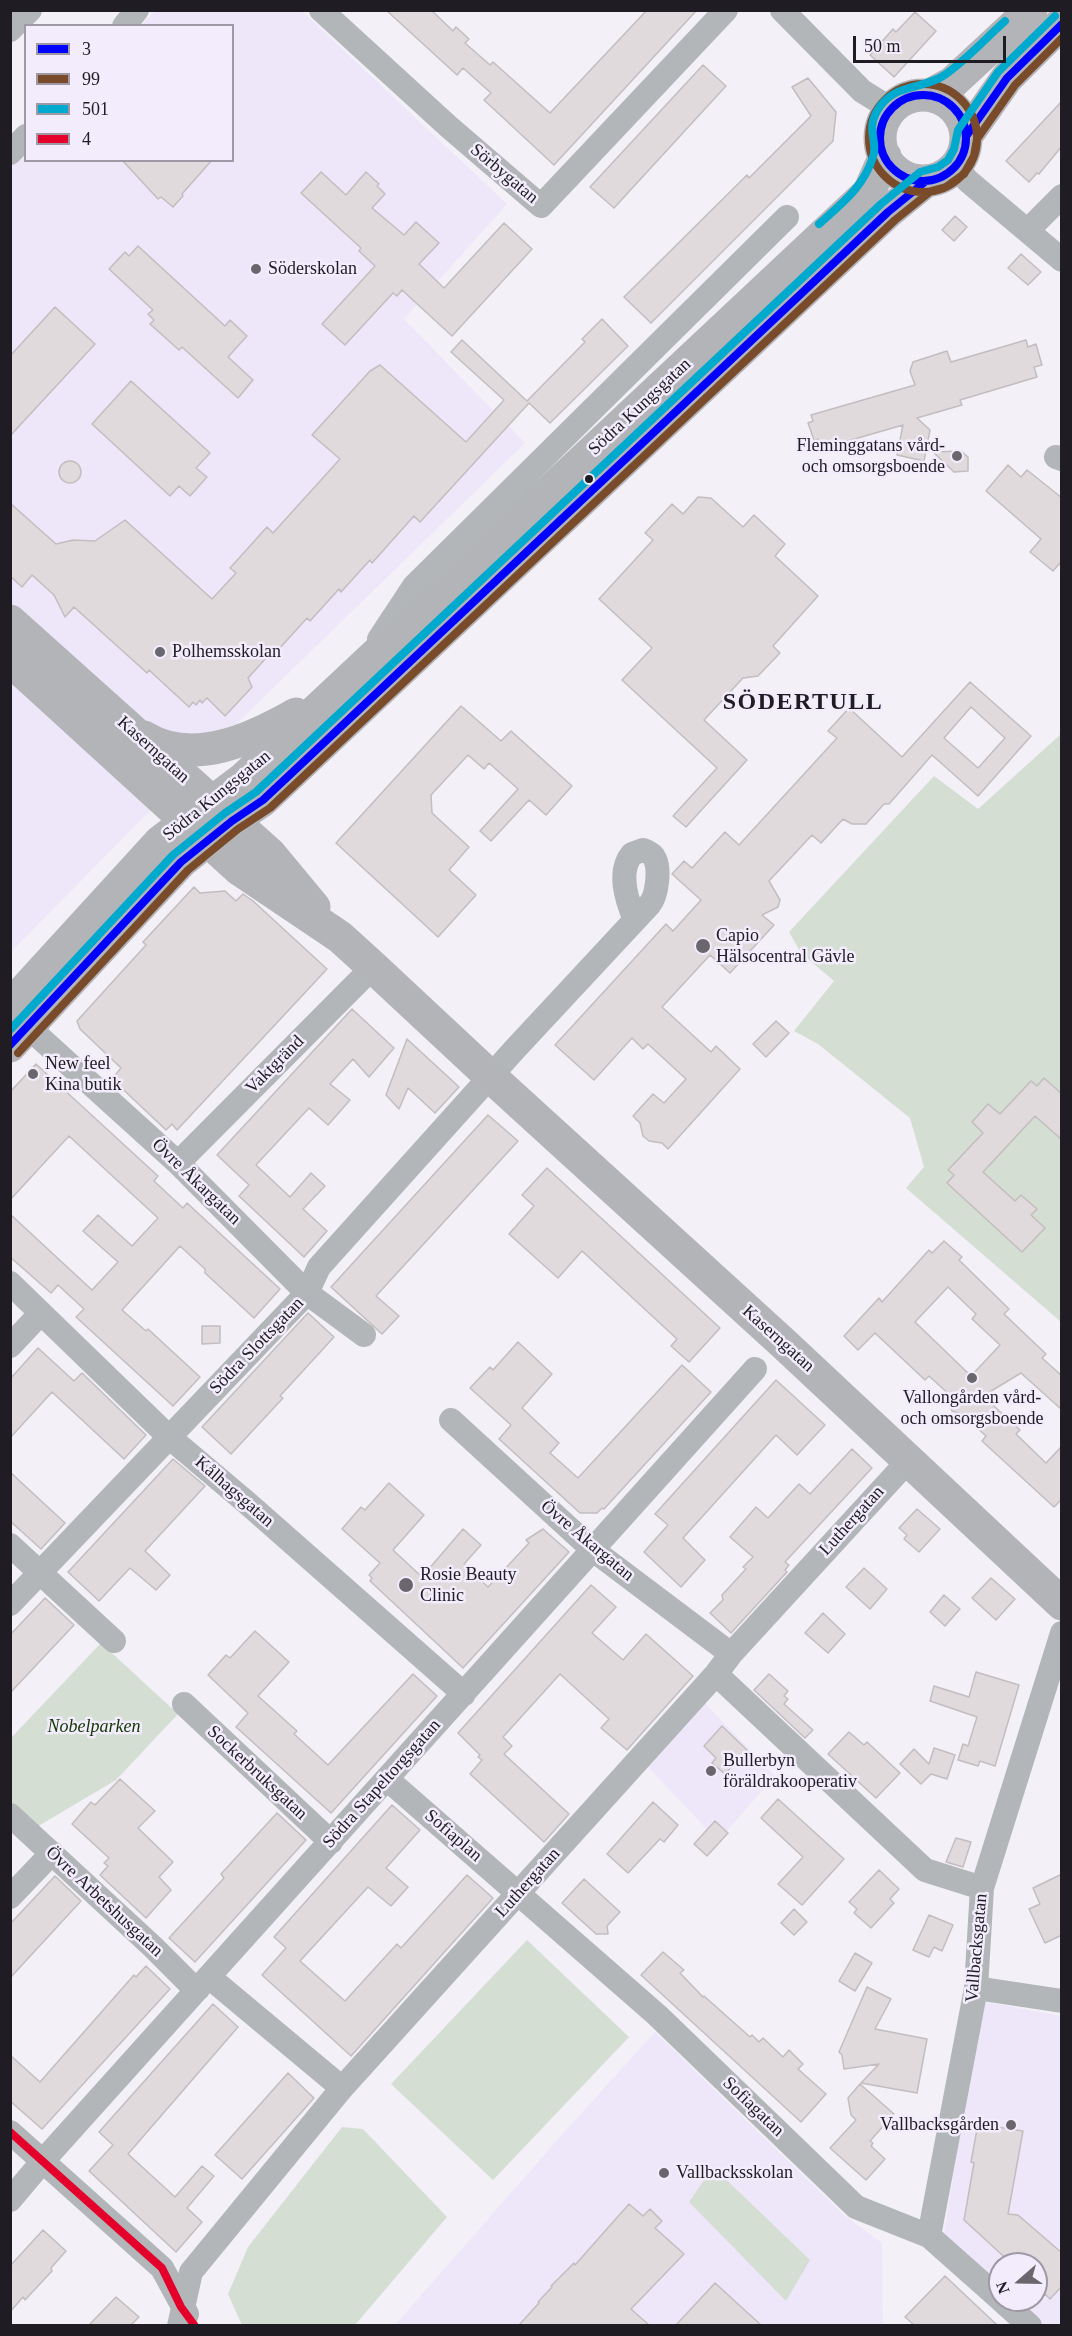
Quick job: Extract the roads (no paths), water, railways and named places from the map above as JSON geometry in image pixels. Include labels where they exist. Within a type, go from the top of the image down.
[{"type":"main road","points":[[930,95],[952,83],[1030,11]]},
{"type":"main road","points":[[956,166],[964,152],[967,135],[1007,78],[1062,23]]},
{"type":"main road","points":[[891,109],[913,96],[938,97],[952,105],[962,119],[967,135]]},
{"type":"main road","name":"Södra Kungsgatan","points":[[210,821],[243,779],[869,192],[885,156],[881,131],[891,109]]},
{"type":"main road","points":[[885,156],[895,170],[902,175],[926,181]]},
{"type":"main road","name":"Södra Kungsgatan","points":[[16,1026],[160,842],[270,793],[888,212],[926,181],[942,177],[956,166]]},
{"type":"main road","name":"Kaserngatan","points":[[10,621],[124,724],[210,821],[239,869],[340,937],[909,1460],[1062,1604]]},
{"type":"main road","name":"Kaserngatan","points":[[10,660],[210,821]]},
{"type":"main road","points":[[124,724],[149,740],[166,746],[191,749],[216,748],[242,741],[268,730],[298,713],[357,673]]},
{"type":"street","points":[[10,30],[30,10]]},
{"type":"street","points":[[126,24],[137,10]]},
{"type":"street","name":"Sörbygatan","points":[[321,10],[449,127],[541,206],[726,10]]},
{"type":"street","points":[[782,10],[862,91],[891,109]]},
{"type":"street","points":[[10,153],[24,138]]},
{"type":"street","points":[[956,166],[968,181],[1062,260]]},
{"type":"street","points":[[1028,230],[1062,196]]},
{"type":"street","name":"Södra Kungsgatan","points":[[357,673],[414,586],[787,217]]},
{"type":"street","points":[[490,1077],[635,920]]},
{"type":"street","name":"Vaktgränd","points":[[178,1163],[373,967]]},
{"type":"street","name":"Övre Åkargatan","points":[[16,1026],[178,1163],[308,1293],[364,1335]]},
{"type":"street","name":"Södra Slottsgatan","points":[[10,1604],[308,1293],[319,1267],[490,1077]]},
{"type":"street","name":"Kålhagsgatan","points":[[10,1283],[169,1437],[464,1694]]},
{"type":"street","points":[[10,1346],[41,1313]]},
{"type":"street","name":"Södra Stapeltorgsgatan","points":[[10,2200],[754,1369]]},
{"type":"street","name":"Övre Åkargatan","points":[[451,1420],[593,1550],[731,1654]]},
{"type":"street","name":"Luthergatan","points":[[185,2319],[191,2272],[342,2088],[716,1674],[731,1654],[909,1460]]},
{"type":"street","points":[[10,1545],[114,1641]]},
{"type":"street","name":"Vallbacksgatan","points":[[928,2236],[976,1988],[982,1888],[1062,1633]]},
{"type":"street","points":[[716,1674],[925,1870],[982,1888]]},
{"type":"street","name":"Sockerbruksgatan","points":[[184,1704],[331,1842]]},
{"type":"street","name":"Sofiaplan","points":[[387,1779],[519,1893]]},
{"type":"street","name":"Övre Arbetshusgatan","points":[[10,1815],[189,1983],[203,1983],[342,2088]]},
{"type":"street","points":[[10,1897],[52,1853]]},
{"type":"street","name":"Sofiagatan","points":[[519,1893],[657,2015],[856,2207],[928,2236],[988,2288]]},
{"type":"street","points":[[976,1988],[1062,2001]]},
{"type":"street","points":[[10,2132],[162,2268],[185,2319]]},
{"type":"street","name":"Sofiagatan","points":[[1016,2312],[1030,2325]]},
{"type":"place","name":"Söderskolan","points":[[256,269]]},
{"type":"place","name":"Fleminggatans vård- och omsorgsboende","points":[[957,456]]},
{"type":"place","name":"Polhemsskolan","points":[[160,652]]},
{"type":"place","name":"Capio Hälsocentral Gävle","points":[[703,946]]},
{"type":"place","name":"New feel Kina butik","points":[[33,1074]]},
{"type":"place","name":"Vallongården vård- och omsorgsboende","points":[[972,1378]]},
{"type":"place","name":"Rosie Beauty Clinic","points":[[406,1585]]},
{"type":"place","name":"Bullerbyn föräldrakooperativ","points":[[711,1771]]},
{"type":"place","name":"Vallbacksgården","points":[[1011,2125]]},
{"type":"place","name":"Vallbacksskolan","points":[[664,2173]]},
{"type":"district","name":"SÖDERTULL","points":[[803,703]]},
{"type":"park label","name":"Nobelparken","points":[[94,1727]]}]
